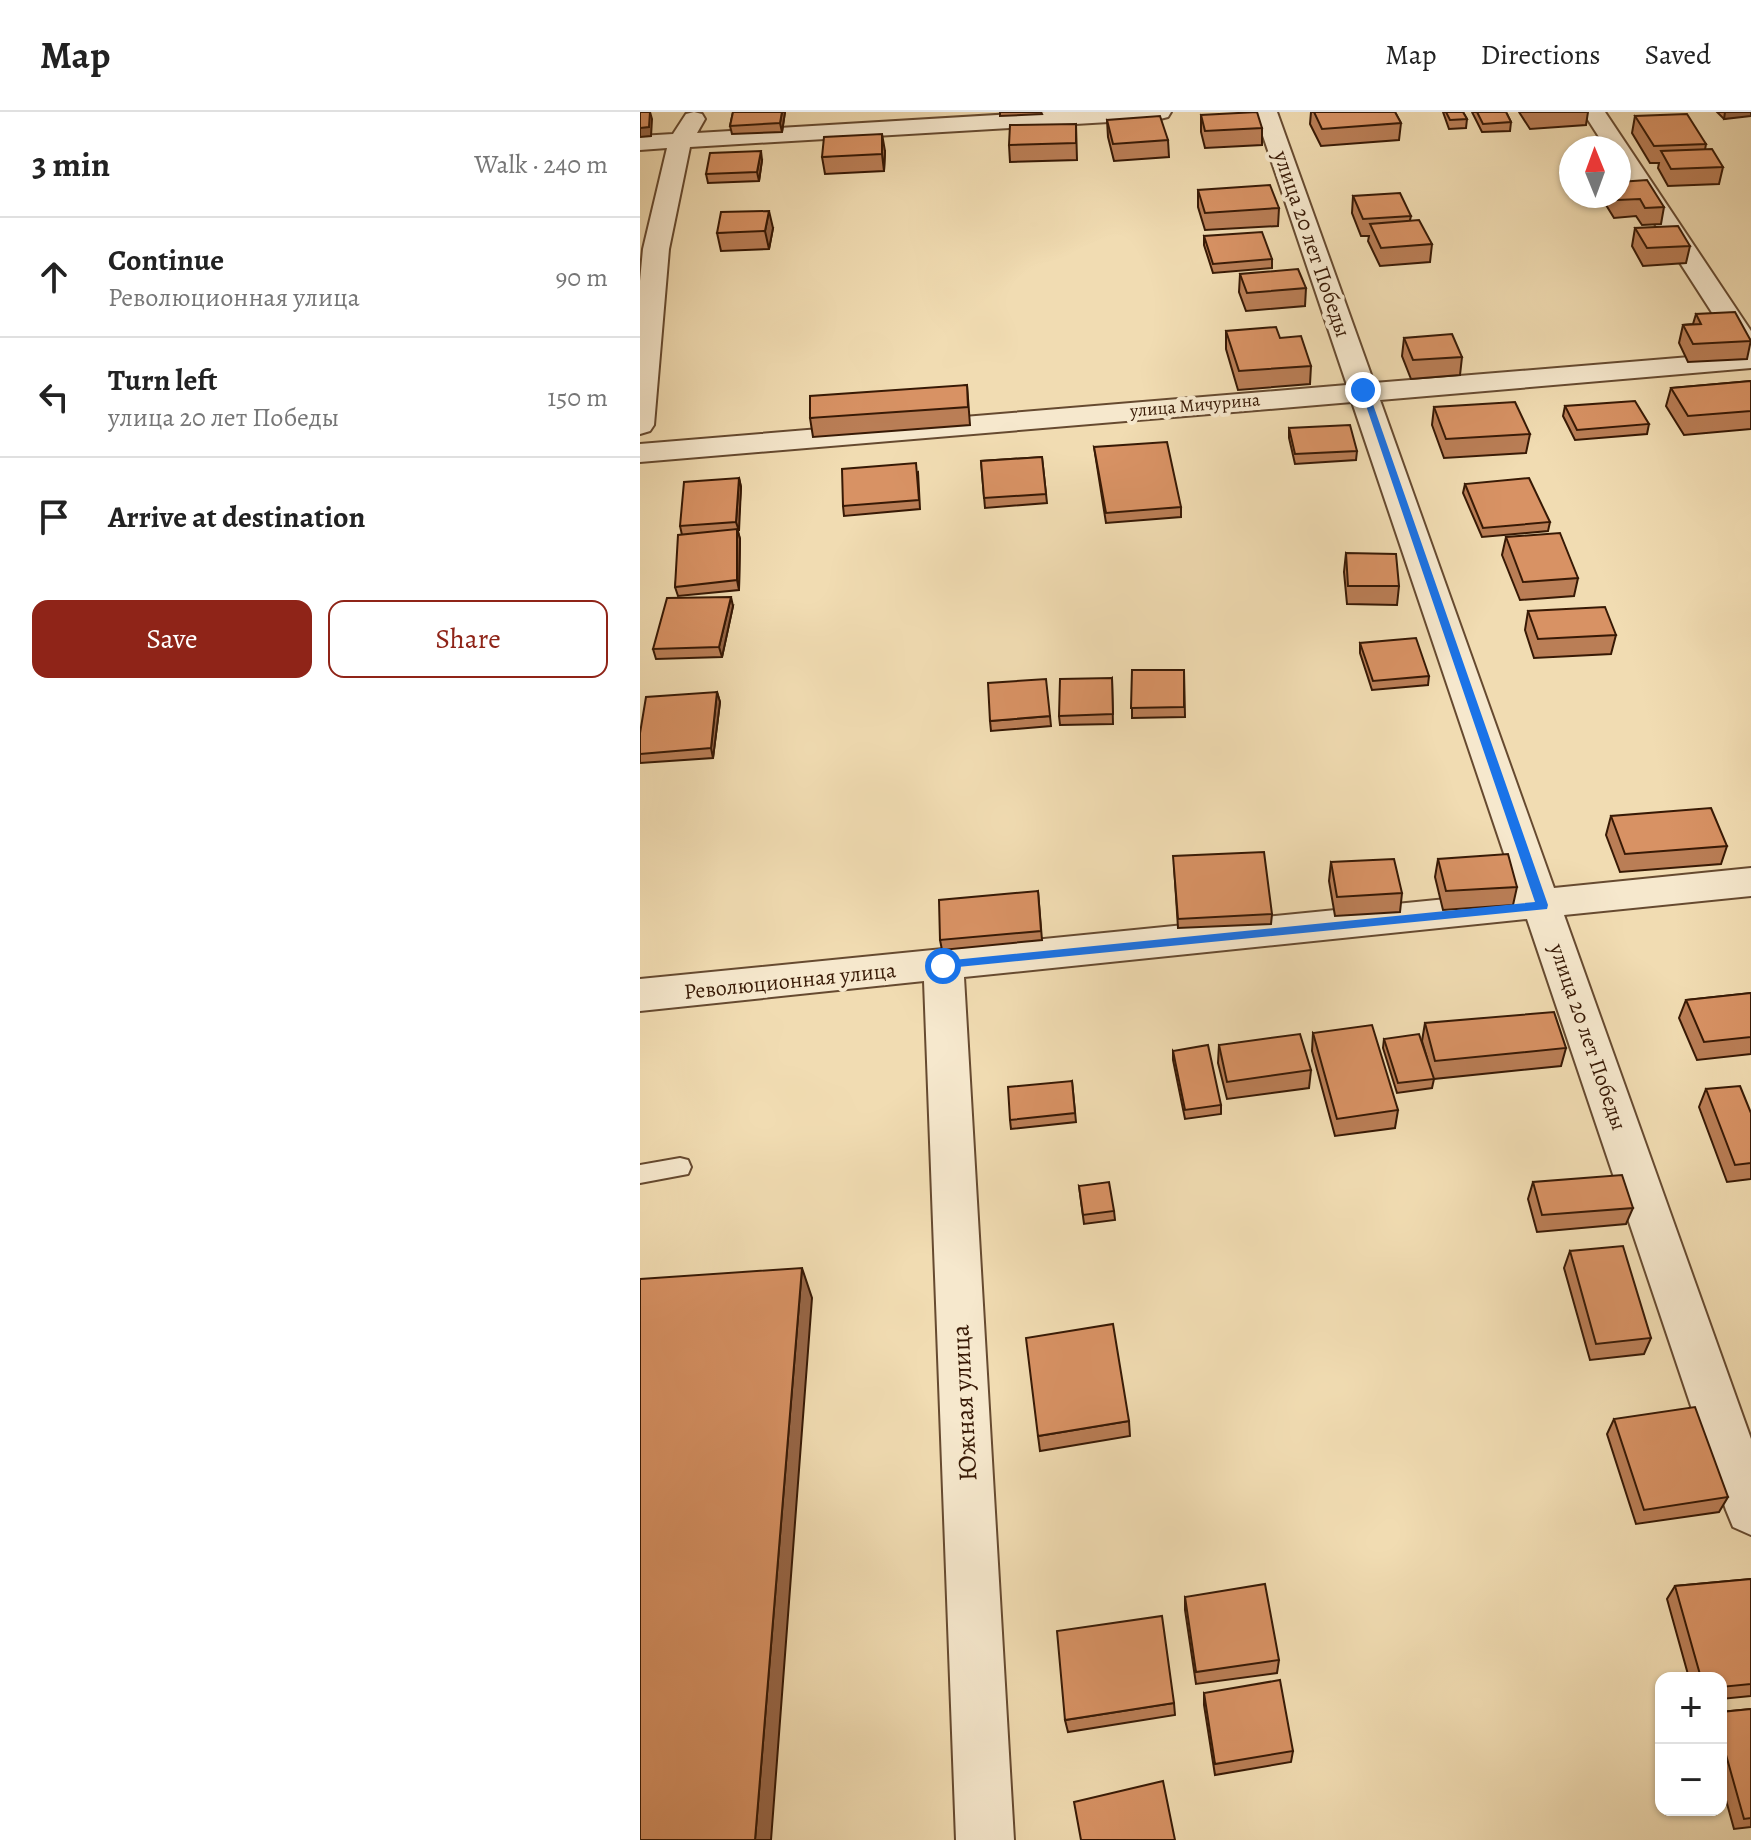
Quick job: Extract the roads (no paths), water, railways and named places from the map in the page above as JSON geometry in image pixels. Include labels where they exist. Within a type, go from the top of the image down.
[{"type":"street","points":[[640,425],[656,249],[680,141],[699,112]]},
{"type":"street","points":[[640,143],[1160,112]]},
{"type":"street","name":"улица 20 лет Победы","points":[[1266,112],[1751,1510]]},
{"type":"street","points":[[1594,112],[1610,136]]},
{"type":"street","points":[[1631,169],[1751,352]]},
{"type":"street","name":"улица Мичурина","points":[[640,453],[1363,390],[1751,360]]},
{"type":"street","name":"Революционная улица","points":[[640,995],[1751,882]]},
{"type":"street","name":"Южная улица","points":[[943,966],[985,1840]]},
{"type":"lane","points":[[640,1174],[680,1167]]}]
